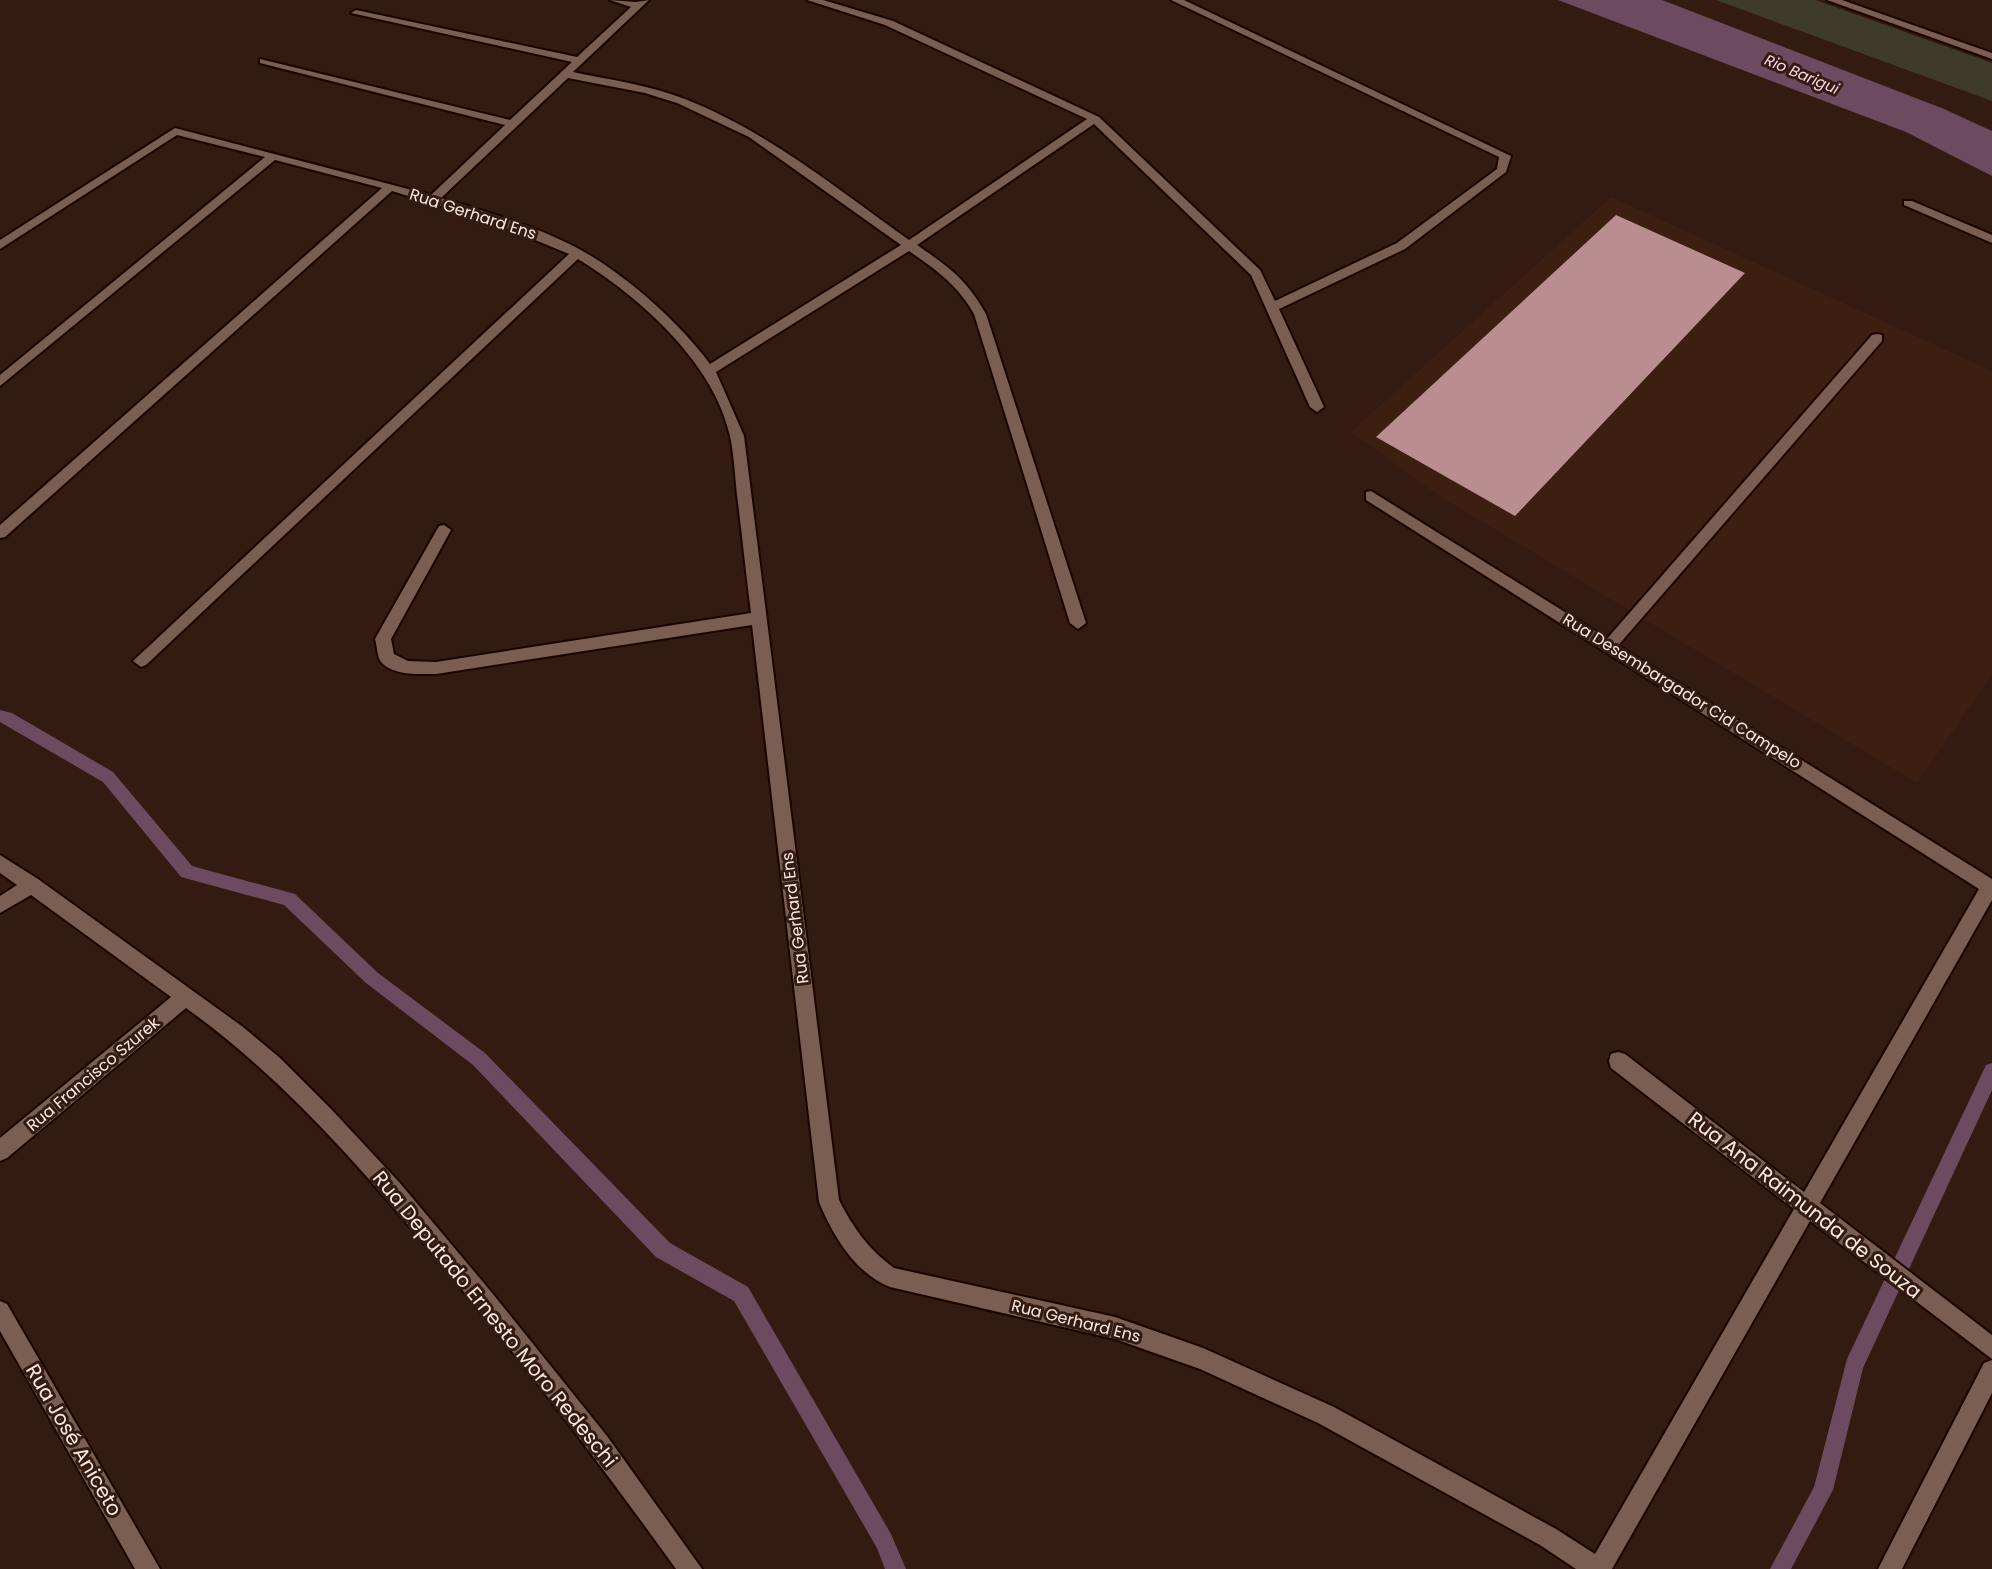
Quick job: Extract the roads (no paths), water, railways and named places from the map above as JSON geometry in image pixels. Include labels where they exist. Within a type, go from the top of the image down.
[{"type":"street","points":[[615,0],[641,3]]},
{"type":"street","points":[[812,0],[889,23],[1095,119],[1256,273],[1317,407]]},
{"type":"street","points":[[1176,0],[1505,156],[1502,170],[1401,246],[1272,307]]},
{"type":"street","points":[[1832,0],[1992,56]]},
{"type":"street","points":[[433,199],[641,3]]},
{"type":"street","points":[[356,13],[580,61]]},
{"type":"street","points":[[264,61],[513,124]]},
{"type":"street","points":[[565,74],[646,90],[681,101],[720,118],[786,157],[911,244],[968,292],[980,314],[1078,623]]},
{"type":"street","points":[[709,371],[911,244],[1095,119]]},
{"type":"street","name":"Rua Gerhard Ens","points":[[0,245],[175,131],[433,199],[534,233],[577,253],[606,272],[680,339],[709,371],[725,401],[737,436],[830,1202],[844,1234],[865,1260],[890,1277],[1115,1328],[1203,1359],[1326,1415],[1548,1537],[1598,1569]]},
{"type":"street","points":[[0,382],[273,156]]},
{"type":"street","points":[[0,533],[390,187]]},
{"type":"street","points":[[1908,203],[1992,239]]},
{"type":"street","points":[[141,660],[577,253]]},
{"type":"street","points":[[1610,645],[1877,338]]},
{"type":"street","name":"Rua Desembargador Cid Campelo","points":[[1371,496],[1991,887]]},
{"type":"street","points":[[444,530],[383,639],[387,658],[406,667],[436,668],[760,618]]},
{"type":"street","name":"Rua Deputado Ernesto Moro Redeschi","points":[[0,863],[186,996],[273,1065],[392,1189],[481,1295],[599,1444],[690,1569]]},
{"type":"street","points":[[0,905],[32,885]]},
{"type":"street","points":[[1598,1569],[1991,887]]},
{"type":"street","name":"Rua Francisco Szurek","points":[[0,1151],[186,996]]},
{"type":"street","name":"Rua Ana Raimunda de Souza","points":[[1618,1061],[1992,1348]]},
{"type":"street","name":"Rua José Aniceto","points":[[0,1311],[148,1569]]},
{"type":"street","points":[[1890,1569],[1992,1371]]},
{"type":"water","name":"Rio Barigui","points":[[1558,0],[1662,0],[1944,109],[1992,131],[1992,176],[1906,132]]},
{"type":"waterway","points":[[0,716],[7,717],[108,777],[187,872],[289,899],[372,978],[479,1059],[663,1250],[741,1294],[884,1541],[896,1569]]},
{"type":"waterway","points":[[1780,1569],[1823,1490],[1854,1366],[1992,1071]]}]
